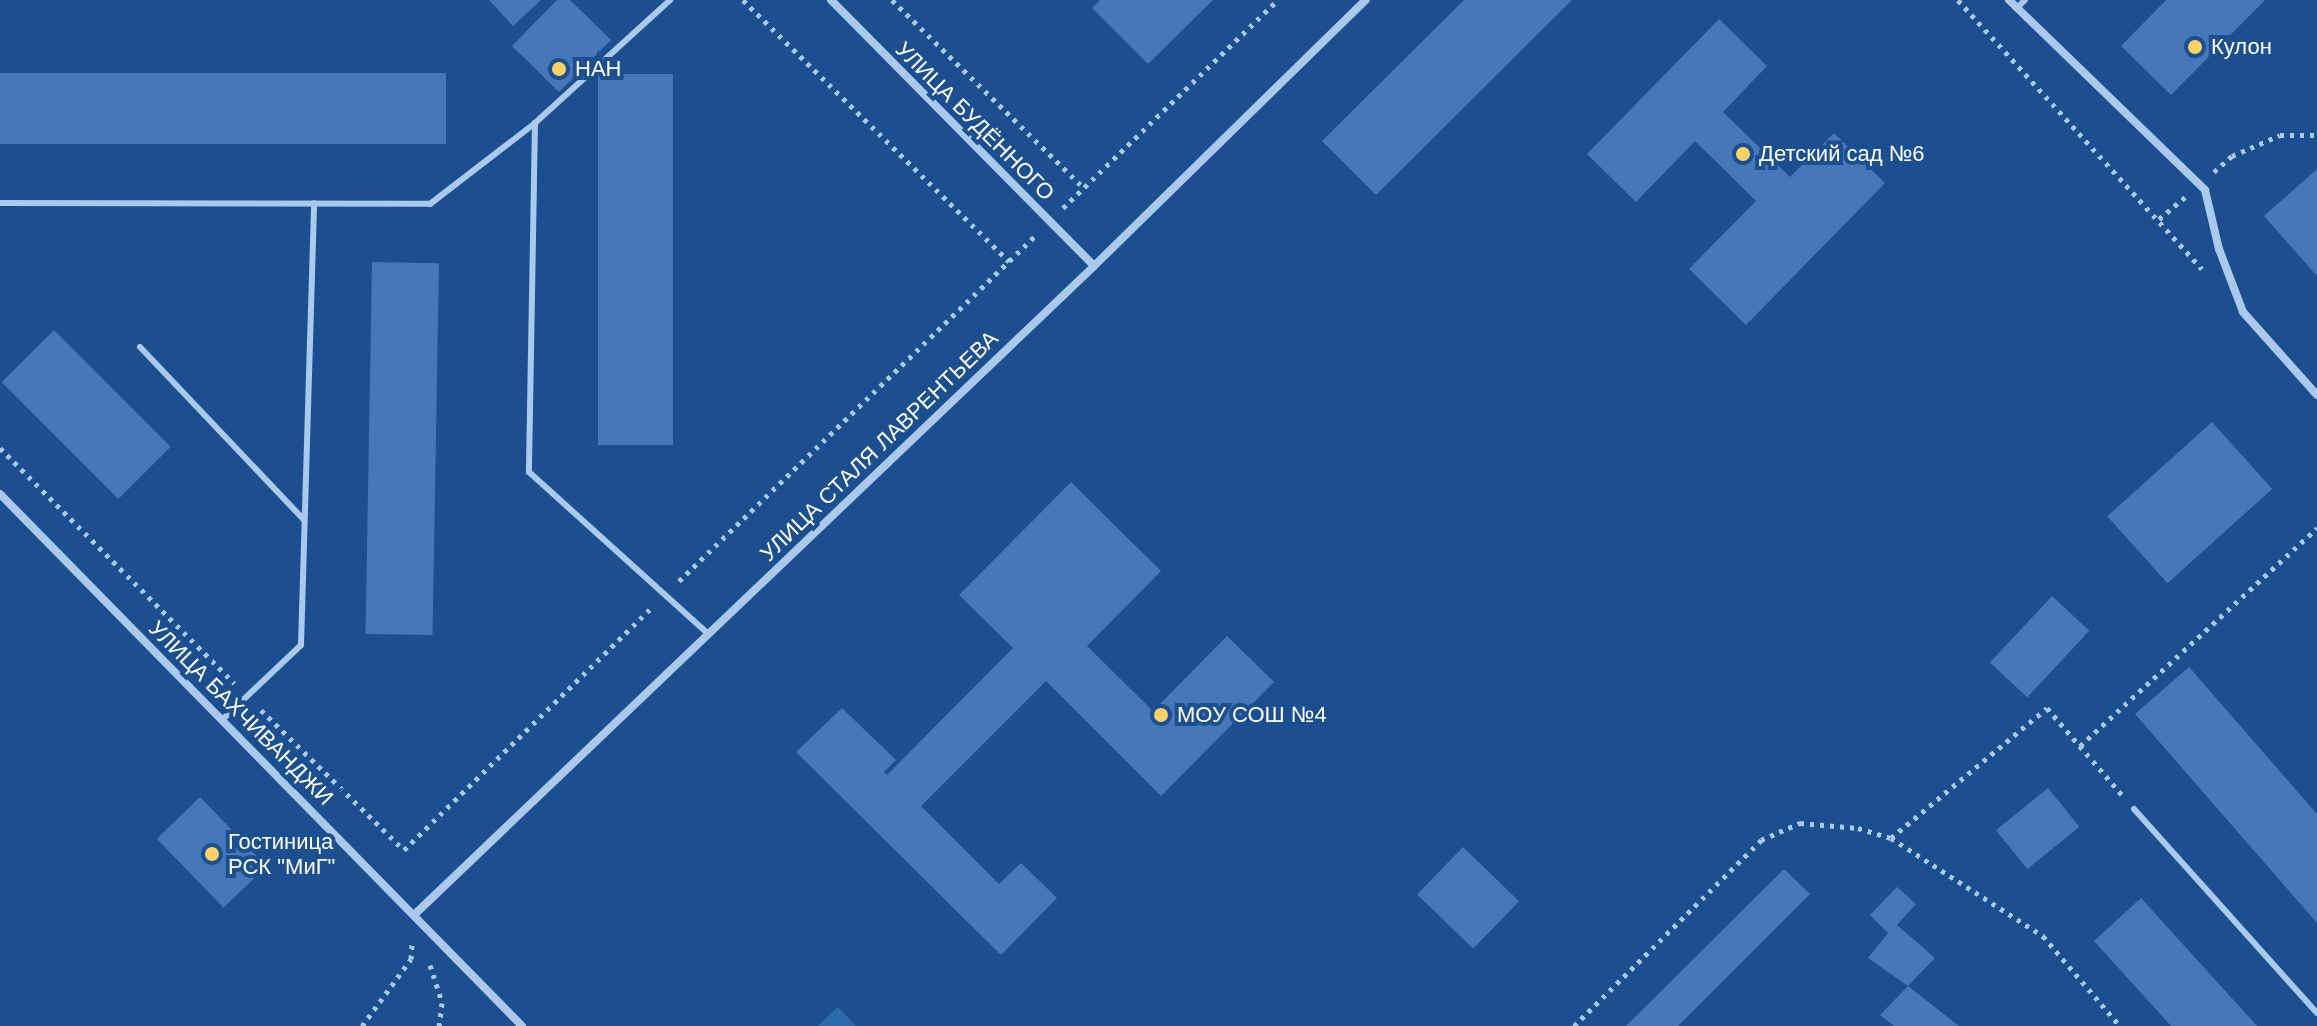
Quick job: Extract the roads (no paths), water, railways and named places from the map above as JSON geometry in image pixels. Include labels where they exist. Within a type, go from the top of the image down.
[{"type":"street","name":"УЛИЦА БУДЁННОГО","points":[[831,0],[1094,266]]},
{"type":"street","name":"УЛИЦА СТАЛЯ ЛАВРЕНТЬЕВА","points":[[414,915],[1094,266],[1366,0]]},
{"type":"street","points":[[2009,0],[2205,190],[2219,249],[2243,312],[2317,395]]},
{"type":"street","name":"УЛИЦА БАХЧИВАНДЖИ","points":[[0,494],[522,1026]]},
{"type":"lane","points":[[0,203],[430,204],[535,123],[670,0]]},
{"type":"lane","points":[[2017,8],[2025,0]]},
{"type":"lane","points":[[535,123],[529,472],[708,634]]},
{"type":"lane","points":[[222,720],[301,645],[314,203]]},
{"type":"lane","points":[[140,347],[304,520]]},
{"type":"lane","points":[[2134,809],[2317,1013]]},
{"type":"place","name":"Кулон","points":[[2195,47]]},
{"type":"place","name":"НАН","points":[[559,69]]},
{"type":"place","name":"Детский сад №6","points":[[1743,154]]},
{"type":"place","name":"МОУ СОШ №4","points":[[1161,715]]},
{"type":"place","name":"Гостиница РСК \"МиГ\"","points":[[212,854]]}]
